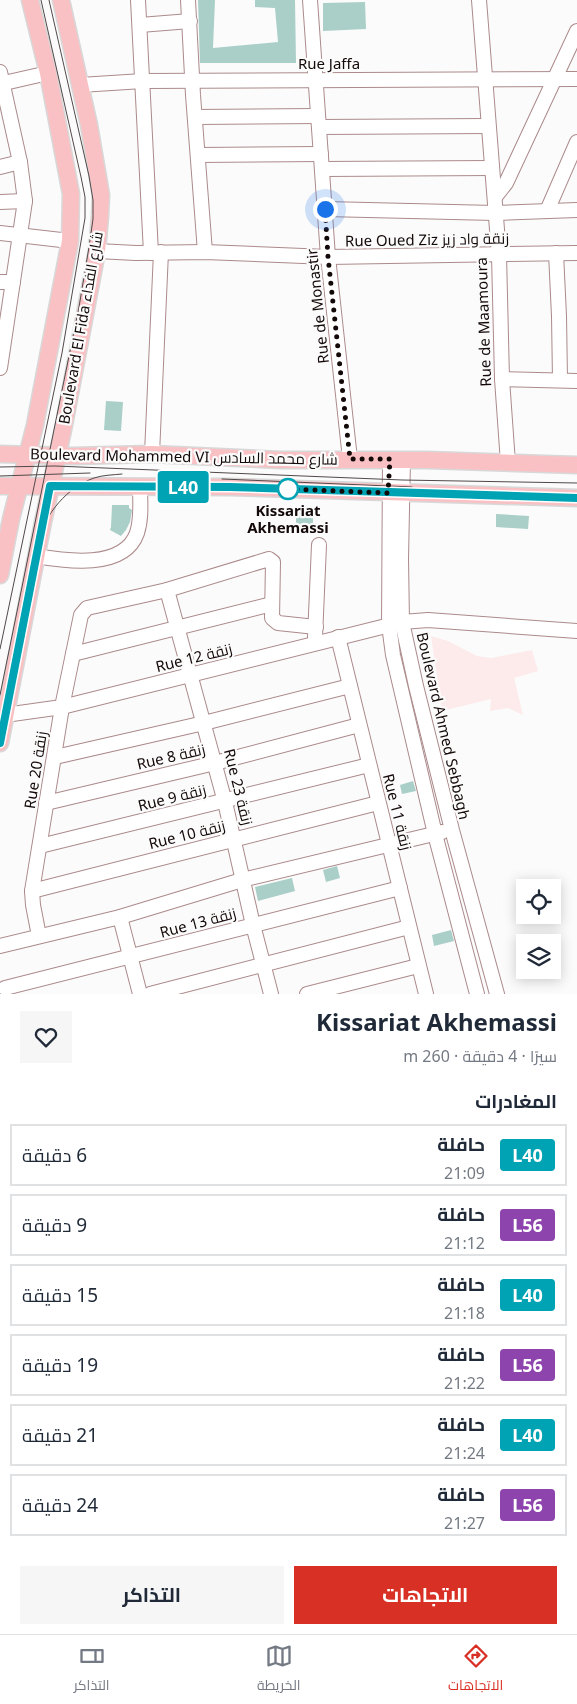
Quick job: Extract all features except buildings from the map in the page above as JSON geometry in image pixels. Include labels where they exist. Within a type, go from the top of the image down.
[{"type":"main road","name":"Boulevard El Fida شارع الفداء","points":[[0,575],[3,535],[20,486],[35,425],[70,240],[71,194],[48,72],[30,0]]},
{"type":"main road","name":"Boulevard El Fida شارع الفداء","points":[[0,743],[97,251],[101,195],[89,125],[61,0]]},
{"type":"main road","name":"Boulevard Mohammed VI شارع محمد السادس","points":[[0,454],[57,456],[152,454],[281,460],[396,459],[577,465]]},
{"type":"main road","name":"Boulevard Mohammed VI شارع محمد السادس","points":[[0,486],[230,487],[577,498]]},
{"type":"street","points":[[138,0],[156,253],[152,454]]},
{"type":"street","points":[[188,0],[206,252]]},
{"type":"street","name":"Rue de Monastir","points":[[310,0],[328,257],[350,459]]},
{"type":"street","name":"Rue de Maamoura","points":[[479,0],[499,255],[502,379],[508,463]]},
{"type":"street","points":[[140,25],[190,21]]},
{"type":"street","points":[[495,197],[506,183],[577,31]]},
{"type":"street","points":[[0,363],[6,282],[21,235],[25,202],[20,162],[6,124],[1,80],[48,72]]},
{"type":"street","name":"Rue Jaffa","points":[[80,85],[143,81],[577,79]]},
{"type":"street","points":[[195,117],[488,126]]},
{"type":"street","points":[[547,211],[577,142]]},
{"type":"street","points":[[198,155],[321,154]]},
{"type":"street","points":[[0,167],[20,162]]},
{"type":"street","points":[[322,169],[492,168]]},
{"type":"street","points":[[0,202],[25,202]]},
{"type":"street","points":[[325,209],[495,213],[577,210]]},
{"type":"street","points":[[0,233],[70,240]]},
{"type":"street","name":"Rue Oued Ziz زنقة واد زيز","points":[[97,251],[206,252],[328,257],[577,253]]},
{"type":"street","points":[[556,253],[560,380]]},
{"type":"street","points":[[502,379],[577,381]]},
{"type":"street","name":"Boulevard Ahmed Sebbagh","points":[[396,459],[395,623],[393,655],[435,834],[477,994]]},
{"type":"street","points":[[36,556],[65,561],[86,561],[112,555],[126,549],[134,539],[138,528],[140,486]]},
{"type":"street","points":[[315,644],[319,545]]},
{"type":"street","points":[[167,590],[269,559],[273,562],[272,618],[278,623],[316,627]]},
{"type":"street","name":"Rue 20 زنقة","points":[[39,936],[32,905],[32,891],[62,707],[81,615],[87,608],[167,590]]},
{"type":"street","name":"Rue 23 زنقة","points":[[167,590],[215,763],[271,994]]},
{"type":"street","points":[[73,654],[272,604]]},
{"type":"street","name":"Rue 12 زنقة","points":[[5,715],[62,707],[192,676],[395,623],[428,620],[577,631]]},
{"type":"street","name":"Boulevard Ahmed Sebbagh","points":[[395,623],[416,686],[472,908],[497,994]]},
{"type":"street","name":"Rue 11 زنقة","points":[[338,637],[426,994]]},
{"type":"street","points":[[55,757],[204,723],[350,686]]},
{"type":"street","name":"Rue 8 زنقة","points":[[46,802],[215,763],[360,725]]},
{"type":"street","name":"Rue 9 زنقة","points":[[40,846],[225,802],[369,765]]},
{"type":"street","points":[[426,795],[442,792]]},
{"type":"street","name":"Rue 10 زنقة","points":[[32,891],[378,803]]},
{"type":"street","points":[[0,946],[120,917],[242,880],[452,830]]},
{"type":"street","name":"Rue 13 زنقة","points":[[4,987],[400,888]]},
{"type":"street","points":[[456,912],[472,908]]},
{"type":"street","points":[[120,917],[140,994]]},
{"type":"street","points":[[150,994],[409,927]]},
{"type":"street","points":[[307,994],[418,966]]},
{"type":"shaded area","points":[[431,636],[448,641],[477,656],[491,658],[532,650],[538,671],[514,678],[523,715],[508,708],[490,711],[491,699],[442,711]]},
{"type":"tram line","points":[[0,649],[62,353],[85,218],[85,197],[81,177],[41,0]]},
{"type":"tram line","points":[[0,695],[79,307],[93,219],[93,200],[89,176],[49,0]]},
{"type":"tram line","points":[[0,467],[55,466],[402,480],[577,483]]},
{"type":"tram line","points":[[0,476],[90,473]]},
{"type":"tram line","points":[[37,540],[52,511],[75,488],[94,478],[122,474]]},
{"type":"tram line","points":[[222,479],[412,487]]},
{"type":"bus line","name":"L40","points":[[0,743],[50,486],[230,487],[577,498]]},
{"type":"place","name":"Kissariat Akhemassi","points":[[288,489]]},
{"type":"route","points":[[288,489],[388,493],[390,459],[350,459],[328,257],[325,209]]}]
